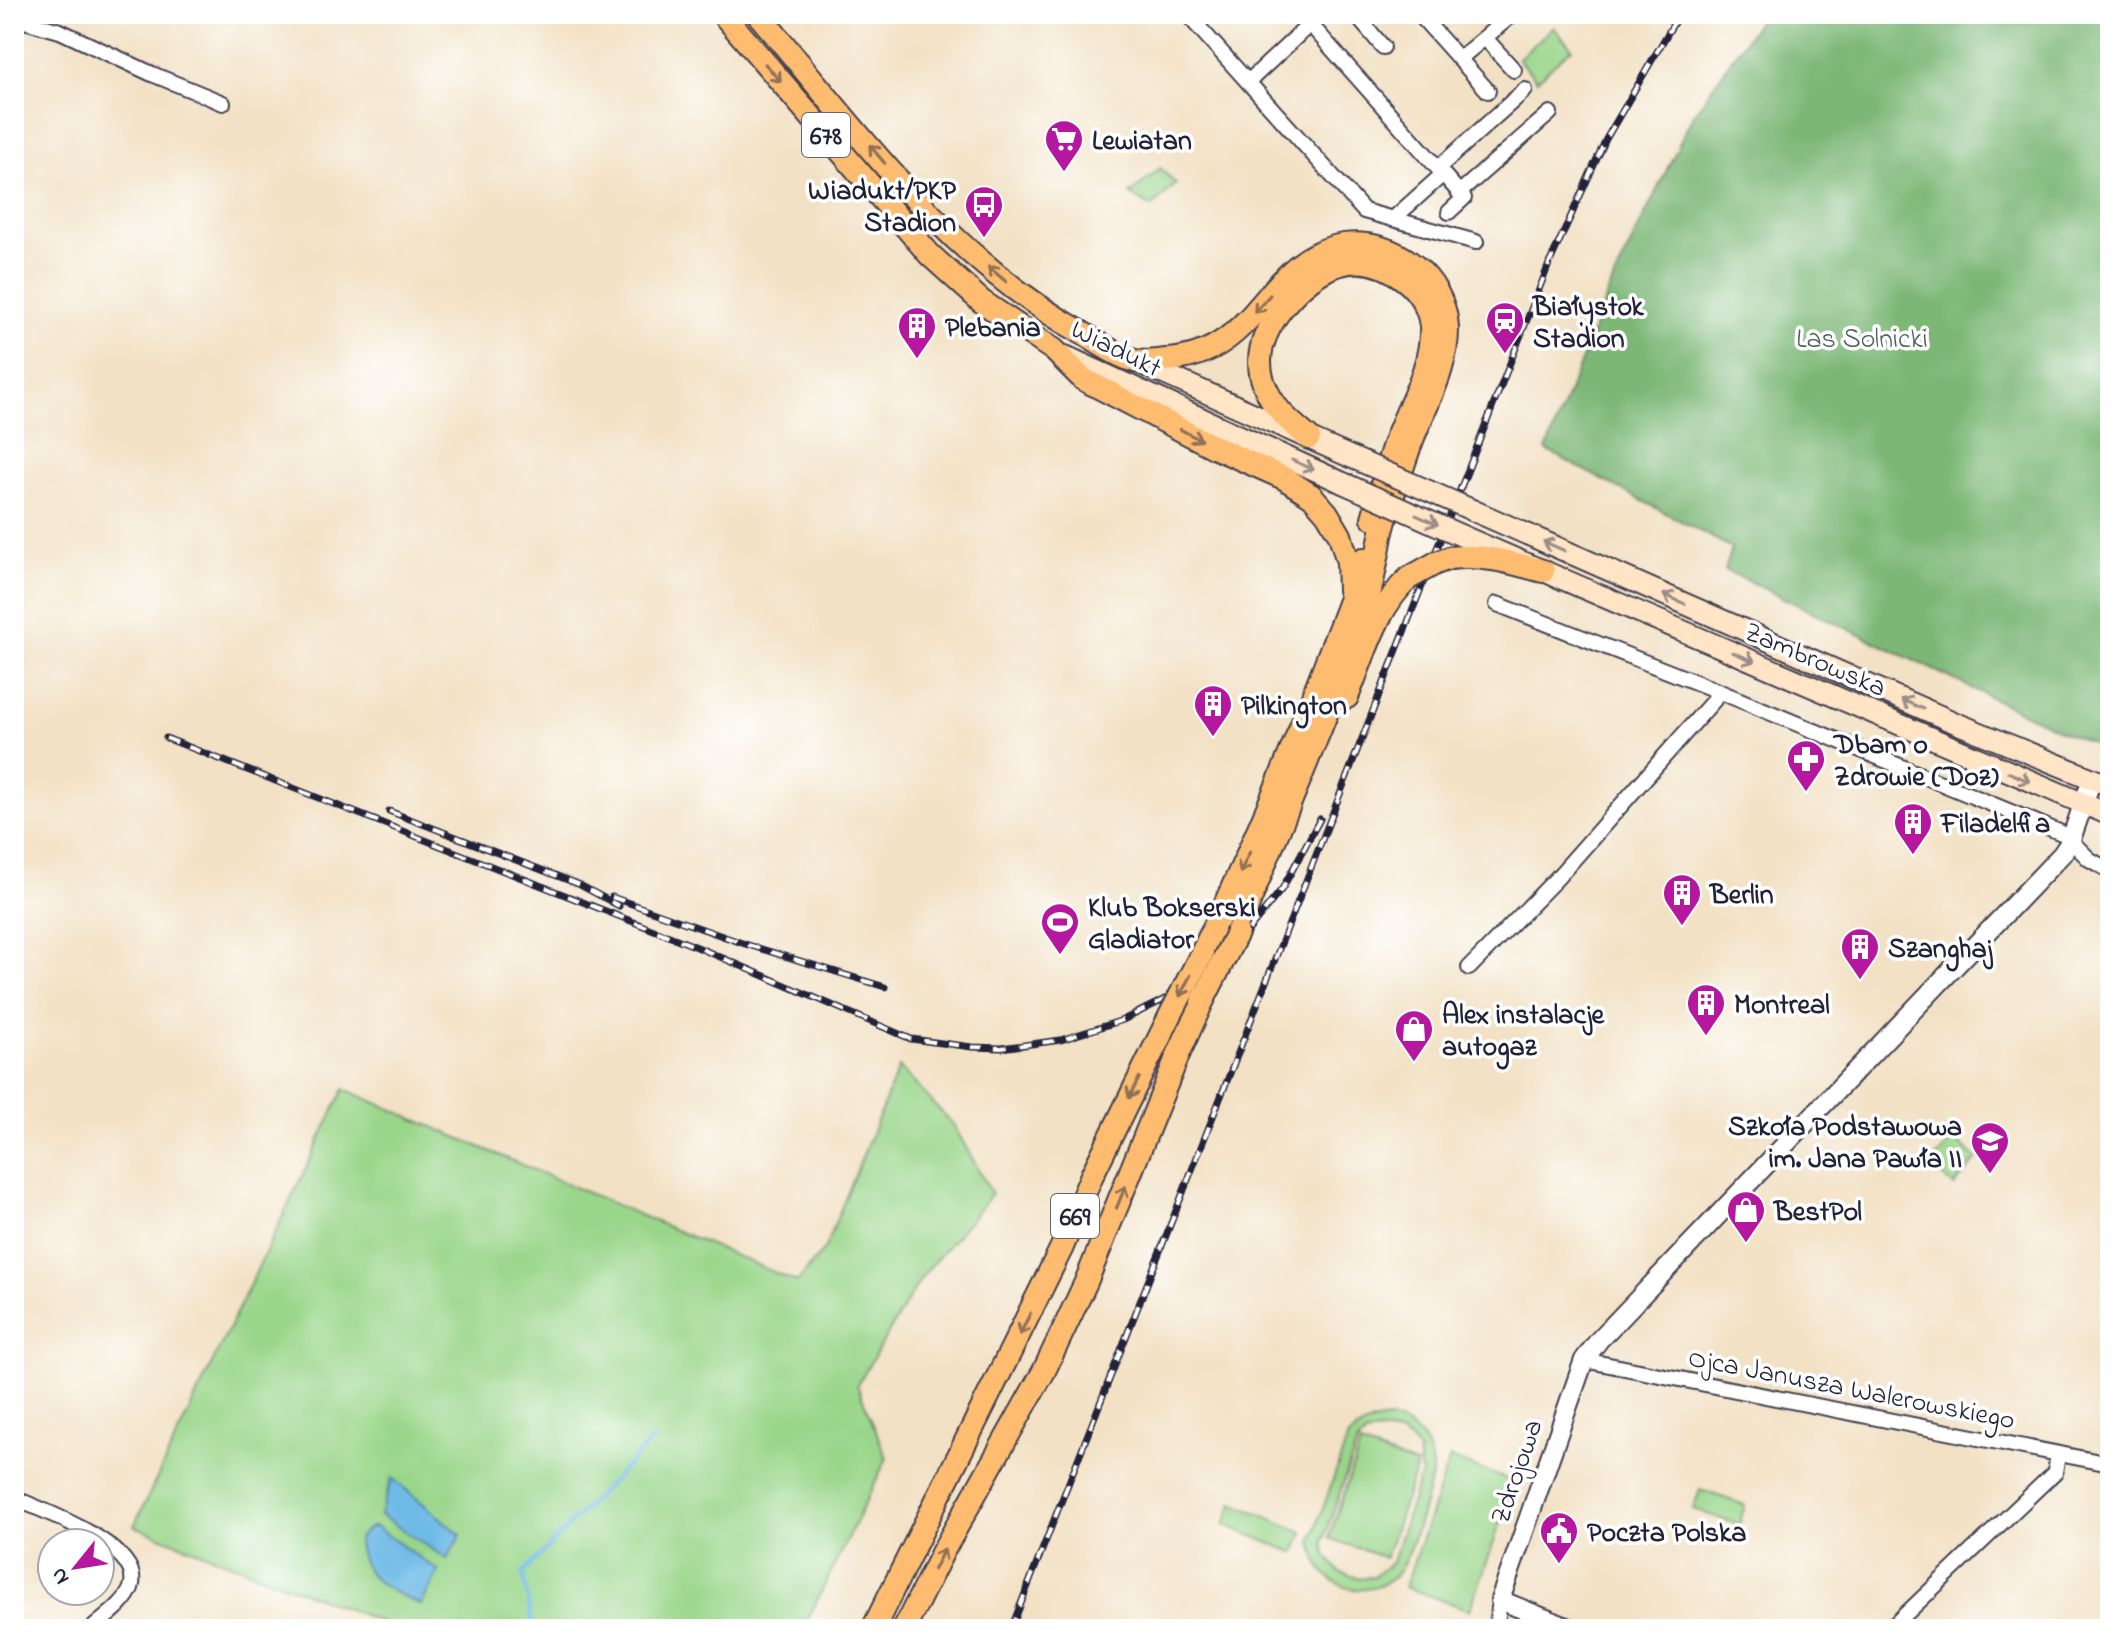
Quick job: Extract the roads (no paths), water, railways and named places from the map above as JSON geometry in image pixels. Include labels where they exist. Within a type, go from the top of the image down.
[{"type":"main road","name":"Wiadukt","points":[[723,14],[952,277],[1004,319],[1054,350],[1120,383],[1500,551]]},
{"type":"main road","name":"Wiadukt","points":[[758,14],[901,182],[954,238],[1035,304],[1135,361],[1507,525]]},
{"type":"main road","points":[[1135,361],[1175,360],[1202,354],[1218,346],[1246,322],[1298,265],[1315,254],[1349,244],[1389,250],[1413,264],[1438,294],[1447,324],[1444,360],[1407,453],[1387,514],[1363,615],[1237,933]]},
{"type":"main road","points":[[1309,438],[1279,411],[1262,379],[1259,361],[1265,333],[1292,296],[1321,271],[1354,261],[1384,266],[1418,291],[1428,311],[1430,344],[1381,486],[1362,567],[1345,615]]},
{"type":"main road","points":[[1054,350],[1083,379],[1214,447],[1284,478],[1312,496],[1333,521],[1346,550],[1349,573],[1345,615]]},
{"type":"main road","name":"Zambrowska","points":[[1507,525],[1951,721],[2101,782]]},
{"type":"main road","name":"Zambrowska","points":[[1500,551],[2110,815]]},
{"type":"main road","points":[[1237,933],[1271,876],[1300,814],[1378,621],[1397,589],[1409,578],[1436,563],[1466,556],[1497,559],[1543,571]]},
{"type":"main road","name":"669","points":[[873,1629],[1055,1261],[1092,1175],[1249,855],[1345,615]]},
{"type":"main road","name":"669","points":[[904,1629],[943,1551],[1044,1371],[1086,1282],[1178,1055],[1237,933]]},
{"type":"street","points":[[1187,14],[1360,207],[1369,213],[1476,242]]},
{"type":"street","points":[[1376,14],[1360,20],[1383,47]]},
{"type":"street","points":[[1419,14],[1488,91]]},
{"type":"street","points":[[1459,59],[1513,14]]},
{"type":"street","points":[[14,18],[60,31],[223,103]]},
{"type":"street","points":[[1248,82],[1305,19],[1464,198],[1449,212]]},
{"type":"street","points":[[1485,38],[1514,70]]},
{"type":"street","points":[[1393,219],[1525,90]]},
{"type":"street","points":[[1459,193],[1550,113]]},
{"type":"street","points":[[1497,604],[1718,691],[2064,834],[2089,859],[2110,871]]},
{"type":"street","points":[[1469,968],[1557,878],[1714,700],[1718,691]]},
{"type":"street","points":[[1584,1360],[1599,1340],[2070,842],[2084,805],[2101,782]]},
{"type":"street","name":"Ojca Janusza Walerowskiego","points":[[1584,1360],[2109,1463]]},
{"type":"street","name":"Zdrojowa","points":[[1496,1629],[1500,1600],[1584,1360]]},
{"type":"street","points":[[1890,1629],[2055,1472],[2058,1455]]},
{"type":"street","points":[[14,1498],[93,1532],[126,1563],[132,1574],[132,1586],[126,1597],[92,1629]]},
{"type":"street","points":[[1500,1600],[1571,1629]]},
{"type":"water","points":[[392,1478],[461,1535],[447,1559],[380,1515]]},
{"type":"water","points":[[374,1526],[439,1571],[421,1605],[378,1582],[364,1565],[358,1539]]},
{"type":"waterway","points":[[533,1629],[523,1573],[653,1439]]},
{"type":"railway","points":[[1011,1629],[1549,264],[1606,139],[1679,14]]},
{"type":"railway","points":[[166,738],[697,947],[911,1039],[972,1047],[1001,1048],[1061,1040],[1123,1020],[1171,996],[1200,976],[1248,931],[1282,889],[1320,819]]},
{"type":"railway","points":[[389,811],[578,884],[619,906]]},
{"type":"railway","points":[[612,897],[745,944],[885,987]]},
{"type":"place","name":"Lewiatan","points":[[1064,173]]},
{"type":"place","name":"Wiadukt/PKP Stadion","points":[[984,239]]},
{"type":"place","name":"Białystok Stadion","points":[[1505,355]]},
{"type":"place","name":"Plebania","points":[[917,360]]},
{"type":"place","name":"Pilkington","points":[[1213,738]]},
{"type":"place","name":"Dbam o Zdrowie (Doz)","points":[[1806,793]]},
{"type":"place","name":"Filadelfia","points":[[1913,856]]},
{"type":"place","name":"Berlin","points":[[1682,927]]},
{"type":"place","name":"Klub Bokserski Gladiator","points":[[1060,956]]},
{"type":"place","name":"Szanghaj","points":[[1860,981]]},
{"type":"place","name":"Montreal","points":[[1706,1037]]},
{"type":"place","name":"Alex instalacje autogaz","points":[[1414,1063]]},
{"type":"place","name":"Szkoła Podstawowa im. Jana Pawła II","points":[[1990,1175]]},
{"type":"place","name":"BestPol","points":[[1746,1244]]},
{"type":"place","name":"Poczta Polska","points":[[1559,1565]]},
{"type":"park label","name":"Las Solnicki","points":[[1862,337]]}]
